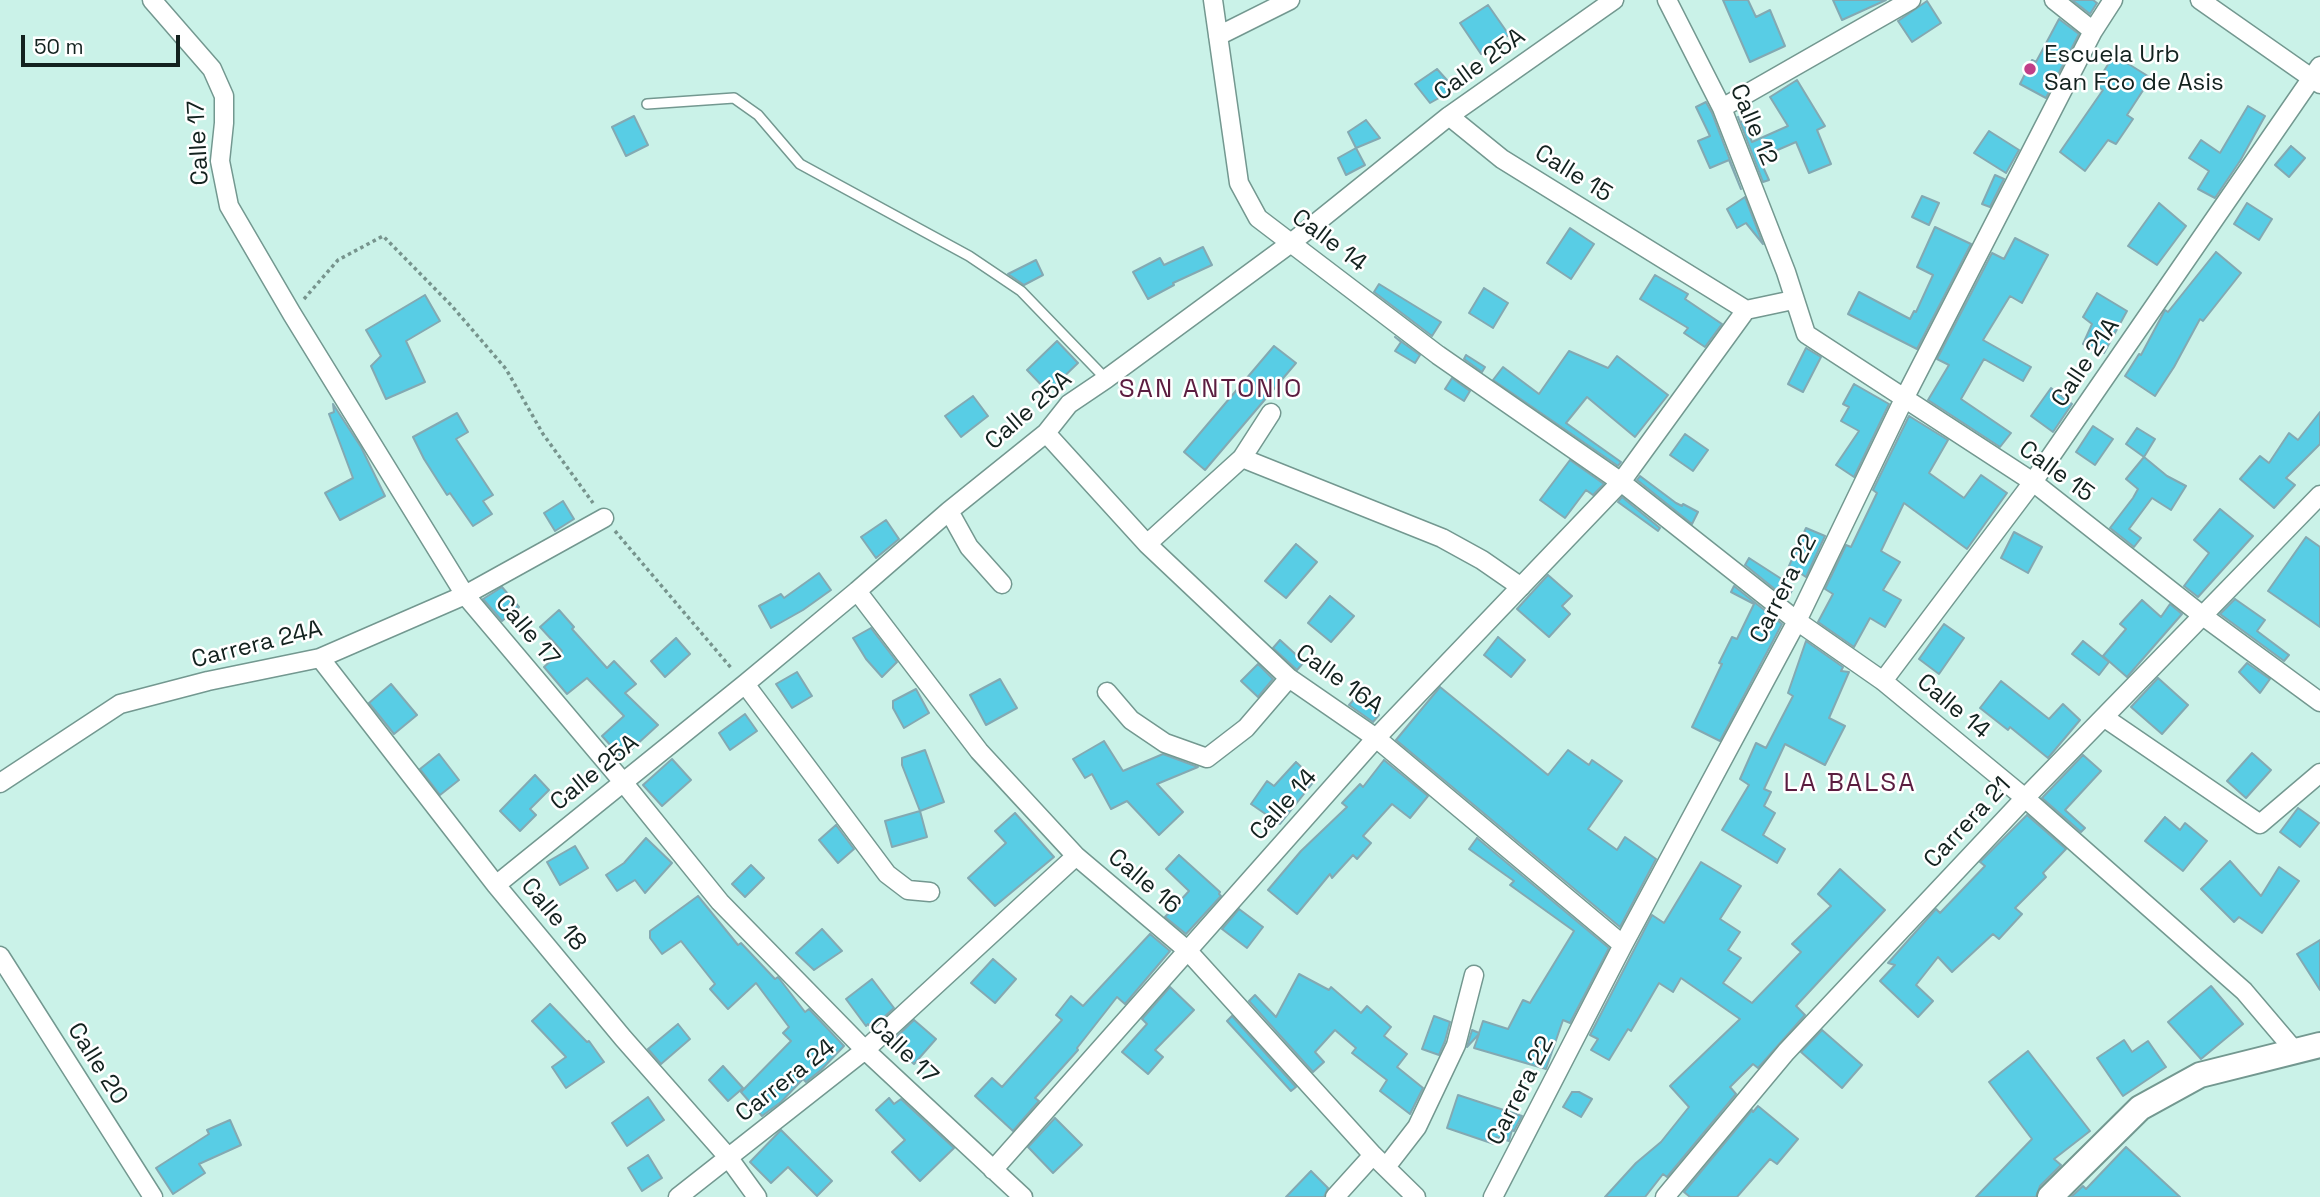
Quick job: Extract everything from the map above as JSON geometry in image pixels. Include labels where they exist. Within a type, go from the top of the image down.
[{"type":"street","name":"Calle 17","points":[[152,0],[212,69],[224,96],[220,161],[229,206],[292,314],[465,595],[720,902],[865,1050],[1023,1197]]},
{"type":"street","name":"Calle 14","points":[[1213,0],[1239,183],[1258,218],[1438,355],[1621,482],[1797,621],[1883,681],[2025,799],[2244,991],[2295,1051]]},
{"type":"street","points":[[1219,36],[1290,0]]},
{"type":"street","name":"Calle 25A","points":[[496,885],[858,591],[948,511],[1046,433],[1069,404],[1291,243],[1449,117],[1614,0]]},
{"type":"street","name":"Calle 12","points":[[1667,0],[1722,108],[1786,272]]},
{"type":"street","points":[[1722,108],[1911,0]]},
{"type":"street","points":[[2054,0],[2093,31]]},
{"type":"street","name":"Carrera 22","points":[[1493,1197],[1623,945],[1797,621],[1905,397],[2093,31],[2113,0]]},
{"type":"street","points":[[2200,0],[2317,76]]},
{"type":"street","name":"Calle 21A","points":[[1883,681],[2033,482],[2317,76]]},
{"type":"street","name":"Calle 15","points":[[1449,117],[1503,159],[1746,310]]},
{"type":"street","name":"Calle 15","points":[[1786,272],[1806,334],[2033,482],[2203,616],[2320,702]]},
{"type":"street","points":[[1746,310],[1793,300]]},
{"type":"street","name":"Calle 14","points":[[993,1170],[1376,738],[1621,482],[1746,310]]},
{"type":"street","points":[[1147,544],[1242,458],[1271,413]]},
{"type":"street","name":"Calle 16A","points":[[1046,433],[1147,544],[1289,678],[1376,738],[1623,945]]},
{"type":"street","points":[[1242,458],[1441,538],[1482,560],[1521,587]]},
{"type":"street","name":"Carrera 21","points":[[1665,1197],[1786,1052],[2025,799],[2320,495]]},
{"type":"street","points":[[948,511],[970,548],[1002,584]]},
{"type":"street","name":"Carrera 24A","points":[[0,783],[120,704],[208,681],[320,658],[465,595],[604,518]]},
{"type":"street","name":"Calle 16","points":[[858,591],[979,751],[1076,856],[1187,950],[1416,1197]]},
{"type":"street","name":"Calle 18","points":[[320,658],[496,885],[623,1038],[728,1157],[757,1197]]},
{"type":"street","points":[[1107,692],[1131,720],[1165,743],[1207,758],[1246,728],[1289,678]]},
{"type":"street","points":[[745,684],[887,874],[908,890],[930,891]]},
{"type":"street","points":[[2105,718],[2260,824],[2320,773]]},
{"type":"street","name":"Carrera 24","points":[[678,1197],[865,1050],[1076,856]]},
{"type":"street","name":"Calle 20","points":[[0,956],[153,1197]]},
{"type":"street","points":[[1335,1197],[1417,1127],[1456,1045],[1474,975]]},
{"type":"street","points":[[2050,1197],[2140,1108],[2200,1074],[2320,1045]]},
{"type":"lane","points":[[647,104],[734,98],[758,115],[800,164],[969,256],[1021,291],[1106,379]]},
{"type":"path","points":[[292,314],[338,260],[383,236],[451,305],[506,369],[543,434],[604,518],[745,684]]},
{"type":"building","points":[[1723,0],[1748,0],[1756,17],[1770,10],[1785,46],[1750,62]]},
{"type":"building","points":[[1833,0],[1886,0],[1842,20]]},
{"type":"building","points":[[2072,0],[2093,0],[2097,3],[2090,14]]},
{"type":"building","points":[[1927,1],[1941,23],[1912,42],[1898,21]]},
{"type":"building","points":[[1488,5],[1509,35],[1481,54],[1460,23]]},
{"type":"building","points":[[2059,19],[2079,34],[2046,98],[2020,84],[2032,60],[2036,62]]},
{"type":"building","points":[[2114,55],[2151,78],[2127,115],[2133,119],[2116,144],[2108,140],[2085,171],[2060,152],[2103,90],[2095,85]]},
{"type":"building","points":[[1437,69],[1455,89],[1430,103],[1415,84]]},
{"type":"building","points":[[1797,80],[1825,126],[1817,130],[1831,164],[1809,173],[1796,142],[1759,158],[1769,180],[1763,182],[1738,117],[1740,122],[1743,121],[1752,142],[1788,126],[1770,97]]},
{"type":"building","points":[[1706,102],[1741,189],[1729,160],[1710,168],[1698,141],[1710,136],[1696,107]]},
{"type":"building","points":[[2248,106],[2265,116],[2215,198],[2198,189],[2209,171],[2189,158],[2201,140],[2220,153]]},
{"type":"building","points":[[634,116],[648,145],[626,156],[612,127]]},
{"type":"building","points":[[1366,120],[1380,138],[1356,148],[1348,132]]},
{"type":"building","points":[[1989,131],[2019,150],[2006,173],[1974,153]]},
{"type":"building","points":[[2291,146],[2305,158],[2289,177],[2275,165]]},
{"type":"building","points":[[1356,148],[1365,165],[1346,175],[1338,158]]},
{"type":"building","points":[[1995,175],[2004,179],[1990,207],[1982,204]]},
{"type":"building","points":[[1922,196],[1939,203],[1929,225],[1912,217]]},
{"type":"building","points":[[1745,197],[1763,244],[1746,223],[1737,228],[1727,209]]},
{"type":"building","points":[[2159,203],[2186,226],[2157,265],[2128,246]]},
{"type":"building","points":[[2247,203],[2272,219],[2259,240],[2234,224]]},
{"type":"building","points":[[1935,227],[1971,244],[1917,349],[1848,314],[1859,292],[1910,319],[1933,275],[1917,267]]},
{"type":"building","points":[[1570,228],[1594,244],[1571,279],[1547,263]]},
{"type":"building","points":[[2015,238],[2048,255],[2022,303],[2010,296],[1983,340],[2031,367],[2023,381],[1984,359],[1961,399],[2011,433],[2000,447],[1928,400],[1949,365],[1937,359],[1992,253],[2004,259]]},
{"type":"building","points":[[1203,247],[1212,265],[1173,283],[1174,285],[1148,299],[1133,272],[1160,258],[1164,265]]},
{"type":"building","points":[[2216,252],[2241,273],[2203,321],[2200,319],[2155,396],[2125,376],[2139,354],[2141,355],[2165,310],[2168,312]]},
{"type":"building","points":[[1036,260],[1043,275],[1024,285],[1008,274]]},
{"type":"building","points":[[1655,275],[1688,294],[1685,299],[1722,324],[1705,347],[1684,333],[1688,328],[1640,299]]},
{"type":"building","points":[[1379,284],[1441,322],[1432,336],[1374,292]]},
{"type":"building","points":[[1484,288],[1508,303],[1493,328],[1469,313]]},
{"type":"building","points":[[2097,293],[2127,311],[2104,353],[2083,344],[2092,324],[2083,317]]},
{"type":"building","points":[[425,295],[440,321],[406,341],[425,382],[386,399],[371,366],[381,356],[366,330]]},
{"type":"building","points":[[1395,337],[1420,355],[1415,363],[1395,351],[1401,342]]},
{"type":"building","points":[[1057,341],[1078,363],[1048,392],[1027,370]]},
{"type":"building","points":[[1274,346],[1296,363],[1205,470],[1184,452]]},
{"type":"building","points":[[1806,348],[1821,357],[1803,392],[1788,384]]},
{"type":"building","points":[[1569,351],[1608,368],[1617,356],[1668,395],[1635,437],[1587,397],[1566,423],[1621,462],[1618,466],[1493,380],[1503,367],[1539,394]]},
{"type":"building","points":[[1466,355],[1485,367],[1482,372],[1464,359]]},
{"type":"building","points":[[1452,378],[1470,391],[1464,401],[1445,389]]},
{"type":"building","points":[[1854,384],[1889,404],[1854,477],[1836,465],[1859,431],[1841,421],[1849,407],[1843,404]]},
{"type":"building","points":[[2051,388],[2072,404],[2053,432],[2031,416]]},
{"type":"building","points":[[973,396],[988,416],[961,437],[945,416]]},
{"type":"building","points":[[333,404],[361,447],[385,496],[340,520],[325,493],[353,478],[329,414],[334,412]]},
{"type":"building","points":[[2320,412],[2320,444],[2286,478],[2295,485],[2274,508],[2240,479],[2260,456],[2269,463],[2289,433],[2298,440]]},
{"type":"building","points":[[457,413],[468,432],[456,439],[493,495],[483,501],[492,514],[473,526],[450,493],[447,495],[413,437]]},
{"type":"building","points":[[1909,416],[1948,440],[1929,473],[1964,498],[1981,475],[2007,493],[1967,549],[1904,503],[1881,551],[1900,562],[1883,590],[1901,600],[1885,627],[1870,618],[1854,647],[1818,622],[1833,594],[1825,589],[1846,545],[1851,547],[1877,493],[1873,490]]},
{"type":"building","points":[[2093,426],[2113,439],[2095,465],[2076,452]]},
{"type":"building","points":[[2137,428],[2155,439],[2144,457],[2126,444]]},
{"type":"building","points":[[1685,434],[1708,450],[1693,471],[1670,455]]},
{"type":"building","points":[[2144,457],[2167,476],[2186,486],[2171,510],[2152,498],[2129,529],[2141,538],[2134,547],[2110,528],[2138,489],[2126,479]]},
{"type":"building","points":[[1570,460],[1604,484],[1593,495],[1586,490],[1565,518],[1540,500]]},
{"type":"building","points":[[1640,476],[1676,503],[1698,512],[1692,524],[1637,480]]},
{"type":"building","points":[[1622,497],[1660,528],[1658,531],[1618,502]]},
{"type":"building","points":[[563,501],[574,519],[555,531],[544,513]]},
{"type":"building","points":[[2220,509],[2253,536],[2198,597],[2184,586],[2209,553],[2194,540]]},
{"type":"building","points":[[886,520],[899,539],[876,558],[861,537]]},
{"type":"building","points":[[1806,528],[1825,536],[1806,577],[1789,566]]},
{"type":"building","points":[[2014,532],[2042,547],[2028,573],[2001,558]]},
{"type":"building","points":[[2306,537],[2320,547],[2320,627],[2268,591]]},
{"type":"building","points":[[1296,544],[1317,562],[1286,598],[1265,581]]},
{"type":"building","points":[[1749,558],[1794,587],[1787,599],[1745,565]]},
{"type":"building","points":[[819,573],[831,590],[771,628],[759,606],[781,594],[784,598]]},
{"type":"building","points":[[1548,575],[1572,596],[1562,606],[1570,614],[1549,637],[1517,609]]},
{"type":"building","points":[[1734,586],[1782,624],[1720,741],[1692,727],[1732,637],[1737,639],[1754,604],[1731,592]]},
{"type":"building","points":[[502,587],[519,607],[502,621],[483,599]]},
{"type":"building","points":[[1330,596],[1354,616],[1331,642],[1308,623]]},
{"type":"building","points":[[2235,599],[2265,620],[2257,631],[2289,655],[2284,661],[2220,614]]},
{"type":"building","points":[[2142,600],[2161,617],[2170,604],[2182,614],[2127,677],[2103,656],[2126,629],[2120,624]]},
{"type":"building","points":[[559,610],[607,668],[614,661],[636,684],[625,693],[658,725],[622,758],[602,736],[624,716],[587,678],[567,694],[544,667],[562,651],[540,627]]},
{"type":"building","points":[[1944,624],[1964,638],[1939,674],[1919,659]]},
{"type":"building","points":[[871,628],[897,662],[882,677],[853,638]]},
{"type":"building","points":[[1498,637],[1525,660],[1511,677],[1484,655]]},
{"type":"building","points":[[676,638],[690,654],[665,677],[651,661]]},
{"type":"building","points":[[1280,640],[1304,662],[1297,670],[1273,648]]},
{"type":"building","points":[[1806,641],[1843,667],[1841,671],[1849,672],[1829,718],[1845,726],[1825,765],[1785,744],[1764,789],[1771,792],[1764,806],[1775,813],[1763,835],[1785,849],[1777,863],[1722,830],[1749,785],[1740,779],[1756,743],[1766,748],[1793,696],[1788,693]]},
{"type":"building","points":[[2083,641],[2109,662],[2099,675],[2072,654]]},
{"type":"building","points":[[2247,663],[2270,679],[2260,693],[2239,672]]},
{"type":"building","points":[[1258,664],[1273,679],[1258,697],[1241,681]]},
{"type":"building","points":[[797,672],[812,696],[792,708],[776,684]]},
{"type":"building","points":[[2158,678],[2188,705],[2162,734],[2131,707]]},
{"type":"building","points":[[1000,679],[1017,708],[986,725],[970,695]]},
{"type":"building","points":[[2001,681],[2049,719],[2063,704],[2080,720],[2048,758],[2010,727],[2008,730],[1980,708]]},
{"type":"building","points":[[391,684],[417,715],[394,734],[369,703]]},
{"type":"building","points":[[1440,687],[1548,775],[1568,750],[1589,765],[1592,760],[1622,781],[1588,829],[1617,850],[1625,837],[1656,859],[1620,927],[1396,740]]},
{"type":"building","points":[[916,689],[929,713],[904,728],[893,708],[893,701]]},
{"type":"building","points":[[1357,696],[1379,715],[1373,722],[1349,705]]},
{"type":"building","points":[[745,714],[757,731],[730,750],[719,733]]},
{"type":"building","points":[[1104,741],[1123,771],[1163,754],[1198,767],[1157,784],[1183,812],[1159,835],[1127,801],[1111,809],[1092,774],[1085,778],[1073,759]]},
{"type":"building","points":[[925,750],[944,802],[920,811],[902,765],[902,758]]},
{"type":"building","points":[[2252,753],[2271,770],[2246,798],[2227,781]]},
{"type":"building","points":[[439,754],[459,780],[440,795],[420,769]]},
{"type":"building","points":[[2083,755],[2101,771],[2065,810],[2085,828],[2081,832],[2042,798]]},
{"type":"building","points":[[672,759],[691,780],[662,806],[643,785]]},
{"type":"building","points":[[1384,760],[1428,796],[1410,818],[1392,804],[1363,836],[1371,843],[1357,859],[1353,855],[1332,878],[1330,874],[1297,914],[1268,890],[1301,851],[1347,807],[1342,803],[1360,784],[1363,787]]},
{"type":"building","points":[[1296,762],[1315,780],[1280,824],[1251,804],[1267,781],[1274,786]]},
{"type":"building","points":[[535,775],[549,790],[530,809],[536,815],[520,831],[500,811]]},
{"type":"building","points":[[2298,808],[2319,823],[2300,847],[2280,832]]},
{"type":"building","points":[[920,811],[927,837],[892,847],[885,821]]},
{"type":"building","points":[[1015,813],[1054,857],[995,906],[968,878],[1006,843],[995,831]]},
{"type":"building","points":[[2027,815],[2066,849],[2043,873],[2046,877],[2015,908],[2022,914],[1999,939],[1993,934],[1952,972],[1938,957],[1916,985],[1933,1001],[1918,1017],[1880,981],[1895,965],[1888,963],[1936,909],[1940,913],[1985,866],[1980,862]]},
{"type":"building","points":[[2165,817],[2180,830],[2185,823],[2207,841],[2183,871],[2145,841]]},
{"type":"building","points":[[836,825],[854,849],[838,863],[819,840]]},
{"type":"building","points":[[646,838],[672,863],[645,893],[635,880],[617,891],[606,875],[624,863]]},
{"type":"building","points":[[1477,838],[1609,948],[1570,1023],[1563,1020],[1546,1069],[1474,1048],[1479,1034],[1467,1047],[1472,1030],[1479,1033],[1483,1021],[1508,1029],[1523,1000],[1530,1003],[1574,931],[1510,885],[1514,881],[1469,849]]},
{"type":"building","points":[[575,846],[588,868],[560,885],[547,862]]},
{"type":"building","points":[[1179,855],[1220,892],[1221,896],[1186,934],[1165,917],[1189,891],[1166,869]]},
{"type":"building","points":[[2230,861],[2261,896],[2279,867],[2299,881],[2262,933],[2239,917],[2234,922],[2201,889]]},
{"type":"building","points":[[1701,862],[1741,886],[1720,919],[1740,932],[1728,950],[1741,958],[1723,983],[1752,1003],[1801,952],[1792,944],[1831,906],[1818,894],[1840,869],[1885,910],[1796,1006],[1805,1015],[1758,1068],[1753,1064],[1730,1087],[1736,1094],[1667,1177],[1663,1174],[1645,1197],[1605,1197],[1636,1163],[1661,1142],[1689,1107],[1670,1086],[1740,1019],[1681,978],[1673,992],[1659,983],[1631,1031],[1628,1029],[1609,1060],[1591,1050],[1598,1039],[1590,1035],[1652,915],[1664,923]]},
{"type":"building","points":[[751,865],[764,878],[745,897],[732,884]]},
{"type":"building","points":[[698,896],[738,945],[741,943],[775,979],[778,977],[805,1012],[809,1009],[844,1046],[821,1070],[806,1082],[803,1079],[781,1102],[762,1116],[741,1092],[791,1041],[783,1033],[789,1027],[756,983],[728,1009],[710,989],[715,984],[681,941],[662,954],[650,938],[650,931]]},
{"type":"building","points":[[1239,909],[1263,927],[1247,948],[1222,929]]},
{"type":"building","points":[[822,929],[842,951],[814,970],[796,953]]},
{"type":"building","points":[[1150,934],[1170,951],[1125,1004],[1117,997],[1078,1050],[1035,1098],[1039,1101],[1013,1131],[975,1096],[992,1078],[1002,1087],[1062,1020],[1056,1015],[1071,996],[1083,1006]]},
{"type":"building","points":[[2320,940],[2320,990],[2297,954]]},
{"type":"building","points":[[993,959],[1016,979],[995,1003],[971,983]]},
{"type":"building","points":[[1299,974],[1329,990],[1331,987],[1361,1013],[1367,1006],[1391,1027],[1384,1036],[1407,1054],[1397,1067],[1423,1088],[1410,1114],[1380,1091],[1387,1080],[1352,1053],[1356,1048],[1335,1030],[1315,1052],[1324,1062],[1313,1072],[1249,1001],[1255,995],[1276,1017]]},
{"type":"building","points":[[872,979],[894,1008],[872,1028],[868,1024],[866,1026],[846,999]]},
{"type":"building","points":[[2211,986],[2243,1024],[2201,1059],[2168,1022]]},
{"type":"building","points":[[1170,987],[1194,1010],[1155,1050],[1163,1057],[1148,1074],[1122,1052],[1147,1024],[1142,1019]]},
{"type":"building","points":[[550,1004],[587,1042],[589,1041],[604,1062],[566,1088],[552,1067],[566,1057],[532,1021]]},
{"type":"building","points":[[1232,1016],[1296,1087],[1291,1091],[1227,1021]]},
{"type":"building","points":[[1434,1016],[1450,1022],[1439,1055],[1422,1049]]},
{"type":"building","points":[[914,1020],[936,1039],[914,1064],[890,1043]]},
{"type":"building","points":[[678,1024],[690,1039],[661,1064],[648,1049]]},
{"type":"building","points":[[1822,1030],[1862,1065],[1842,1088],[1801,1052]]},
{"type":"building","points":[[2124,1040],[2132,1052],[2148,1041],[2166,1067],[2123,1096],[2097,1058]]},
{"type":"building","points":[[2028,1051],[2090,1131],[2054,1159],[2061,1165],[2040,1186],[2036,1197],[1976,1197],[2032,1139],[1989,1082]]},
{"type":"building","points":[[723,1066],[743,1088],[728,1101],[709,1080]]},
{"type":"building","points":[[1572,1092],[1579,1092],[1592,1099],[1581,1117],[1563,1107]]},
{"type":"building","points":[[1458,1095],[1522,1116],[1514,1131],[1512,1130],[1509,1141],[1496,1137],[1494,1144],[1447,1128]]},
{"type":"building","points":[[648,1097],[664,1120],[627,1146],[612,1123]]},
{"type":"building","points":[[889,1098],[894,1104],[901,1099],[954,1148],[920,1181],[892,1152],[905,1140],[876,1110]]},
{"type":"building","points":[[1758,1106],[1798,1139],[1777,1164],[1770,1159],[1737,1197],[1690,1197],[1684,1192]]},
{"type":"building","points":[[1055,1118],[1082,1145],[1053,1173],[1028,1147]]},
{"type":"building","points":[[230,1120],[241,1145],[199,1164],[205,1173],[173,1194],[156,1168],[209,1134],[207,1130]]},
{"type":"building","points":[[781,1130],[832,1181],[817,1196],[788,1167],[771,1183],[750,1162]]},
{"type":"building","points":[[2126,1147],[2180,1197],[2071,1197],[2083,1186],[2086,1189]]},
{"type":"building","points":[[648,1155],[662,1178],[642,1191],[628,1168]]},
{"type":"building","points":[[1311,1171],[1328,1188],[1324,1197],[1286,1197]]},
{"type":"place","name":"Escuela Urb San Fco de Asis","points":[[2030,69]]},
{"type":"district","name":"SAN ANTONIO","points":[[1211,390]]},
{"type":"district","name":"LA BALSA","points":[[1850,784]]}]
